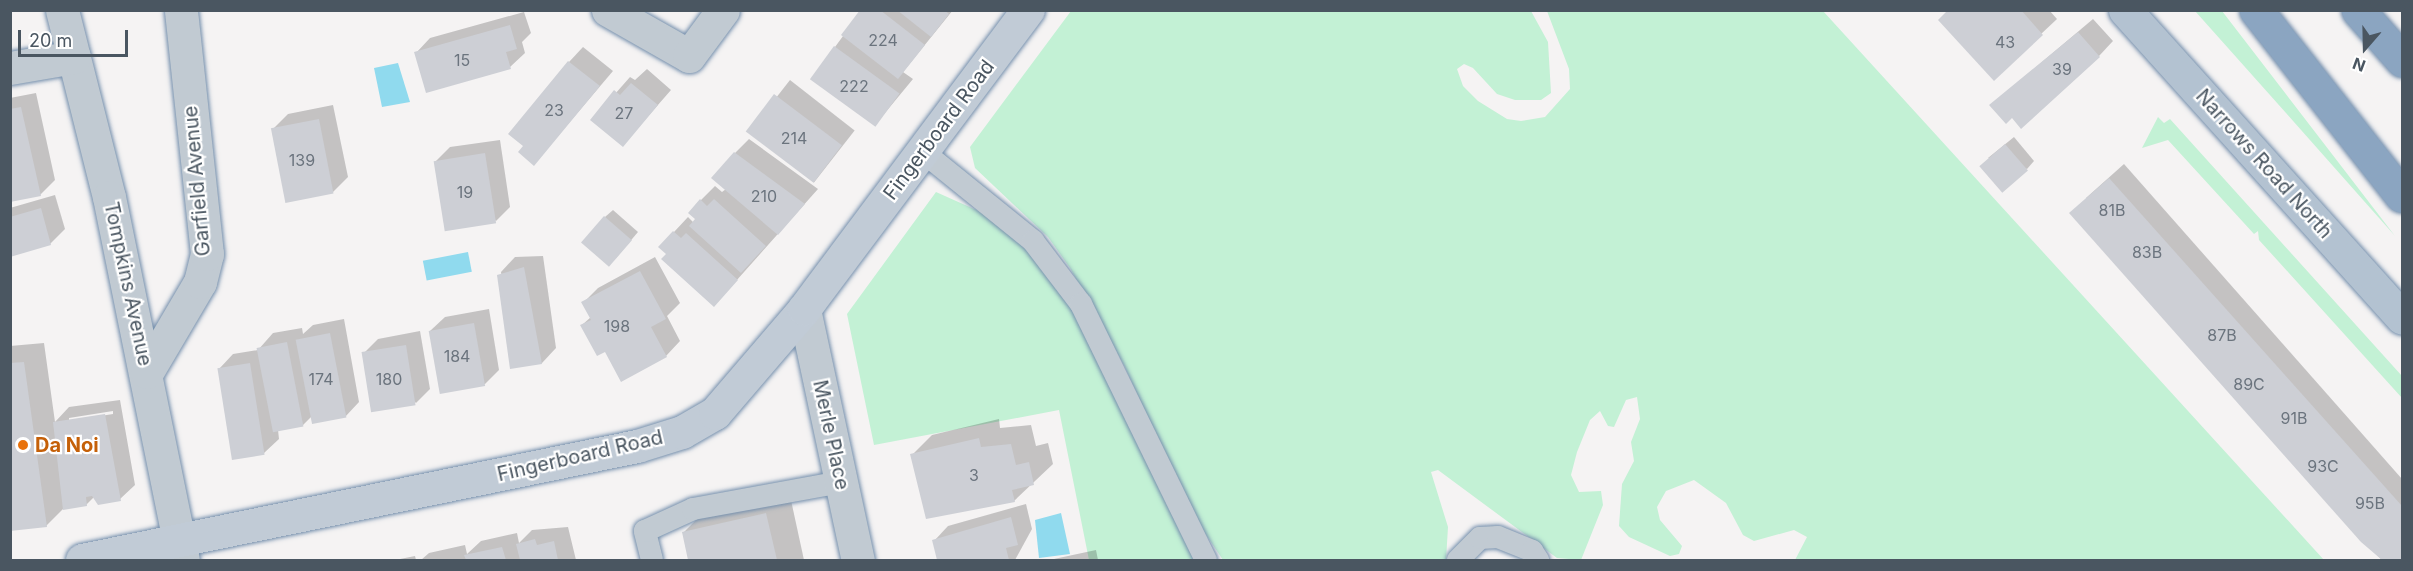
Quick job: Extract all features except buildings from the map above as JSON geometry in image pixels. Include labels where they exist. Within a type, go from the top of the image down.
[{"type":"highway","points":[[2256,10],[2403,196]]},
{"type":"highway","points":[[2358,10],[2403,60]]},
{"type":"main road","name":"Narrows Road North","points":[[2125,10],[2403,318]]},
{"type":"street","name":"Tompkins Avenue","points":[[62,10],[147,372],[180,550]]},
{"type":"street","name":"Garfield Avenue","points":[[147,372],[200,282],[207,254],[181,10]]},
{"type":"street","points":[[608,10],[689,56],[723,10]]},
{"type":"street","name":"Fingerboard Road","points":[[82,561],[180,550],[638,446],[682,432],[715,413],[804,309],[1028,10]]},
{"type":"street","points":[[10,68],[74,57]]},
{"type":"street","name":"Merle Place","points":[[804,309],[858,561]]},
{"type":"lane","points":[[922,151],[1033,241],[1081,304],[1206,561]]},
{"type":"lane","points":[[652,561],[645,531],[693,509],[841,482]]},
{"type":"lane","points":[[1458,561],[1480,538],[1498,537],[1532,551],[1538,561]]},
{"type":"green space","points":[[1071,11],[1531,11],[1548,42],[1551,93],[1541,100],[1515,100],[1497,94],[1473,68],[1464,64],[1457,69],[1463,86],[1478,101],[1507,119],[1521,121],[1545,117],[1570,89],[1569,69],[1547,11],[1823,11],[2324,560],[1795,560],[1807,537],[1794,530],[1754,541],[1743,535],[1726,503],[1694,480],[1666,491],[1657,507],[1660,520],[1682,546],[1679,554],[1670,556],[1629,537],[1619,526],[1622,484],[1634,461],[1631,442],[1640,419],[1637,397],[1626,400],[1614,427],[1608,426],[1600,411],[1590,420],[1577,452],[1571,475],[1579,492],[1601,491],[1603,505],[1581,560],[1557,558],[1438,470],[1431,472],[1448,527],[1446,560],[1223,560],[1188,508],[1125,367],[1070,268],[1048,237],[975,168],[970,147]]},
{"type":"green space","points":[[2195,11],[2222,11],[2395,236],[2286,113]]},
{"type":"green space","points":[[2158,117],[2164,123],[2170,119],[2402,376],[2402,398],[2259,240],[2258,231],[2254,234],[2168,140],[2142,148]]},
{"type":"green space","points":[[936,192],[983,213],[1032,253],[1075,314],[1196,560],[1089,560],[1059,410],[874,445],[847,314]]},
{"type":"water","points":[[398,63],[410,102],[382,107],[374,68]]},
{"type":"water","points":[[468,252],[472,272],[427,280],[423,261]]},
{"type":"water","points":[[1061,513],[1070,554],[1039,558],[1035,520]]},
{"type":"place","name":"Da Noi","points":[[23,445]]}]
